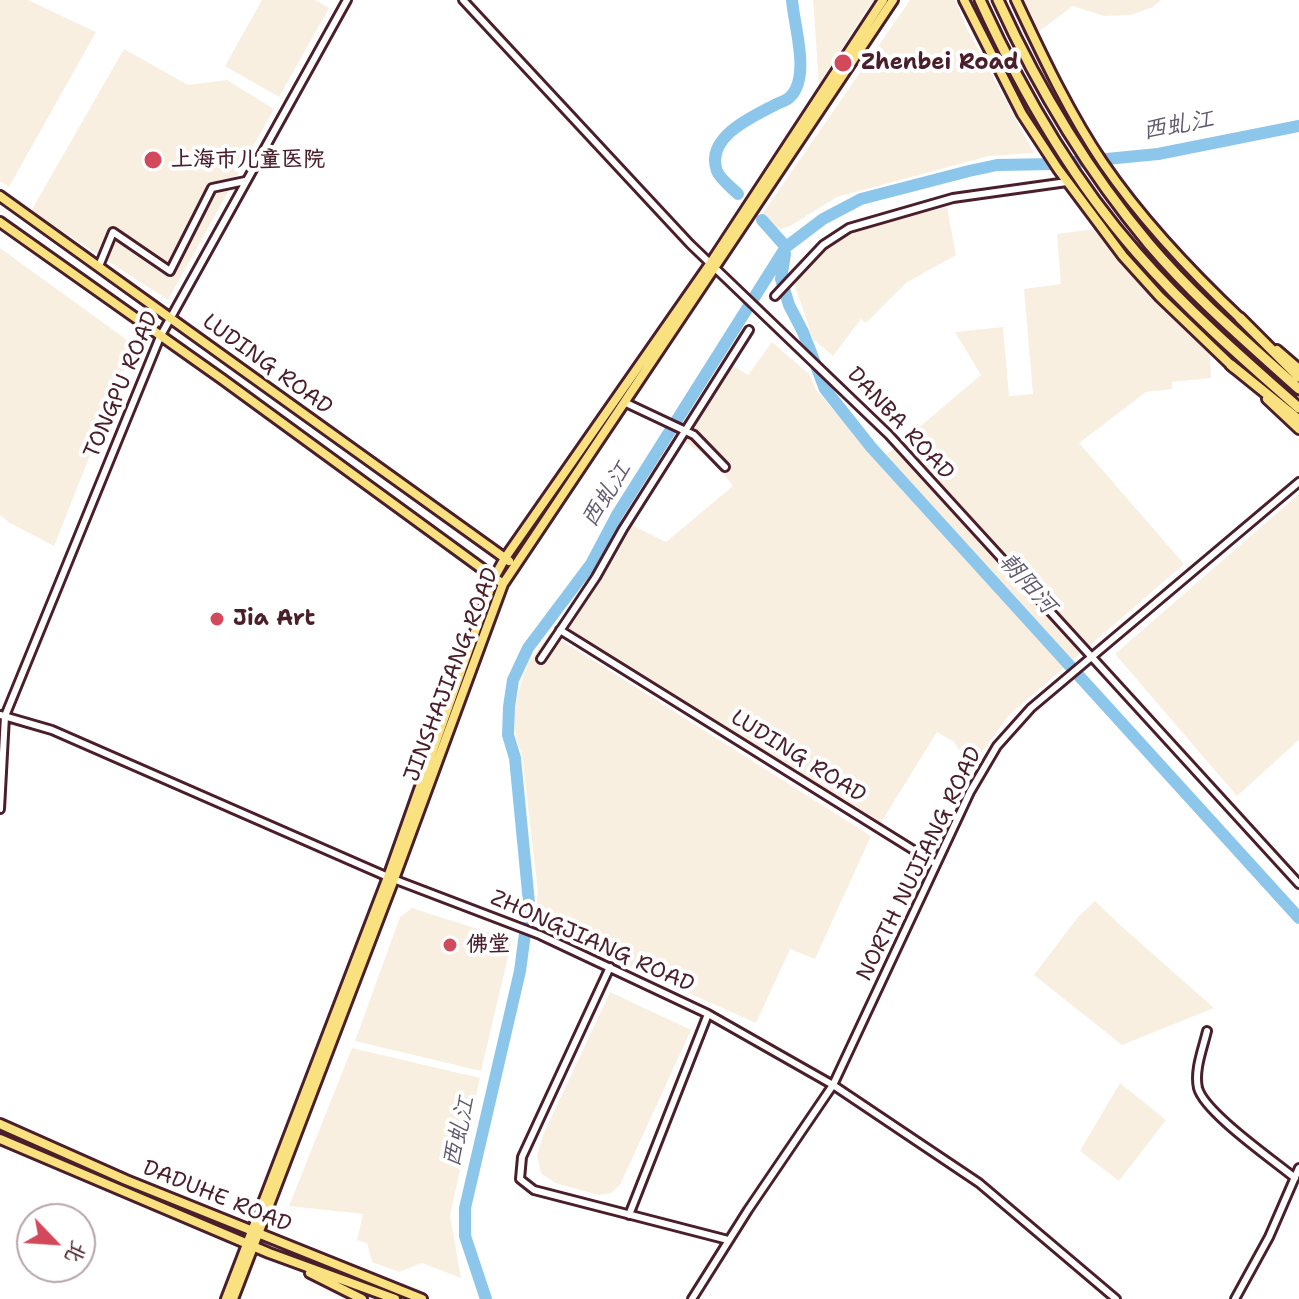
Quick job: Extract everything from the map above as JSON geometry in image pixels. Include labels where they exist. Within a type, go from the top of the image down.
[{"type":"highway","points":[[980,0],[1021,85],[1072,169],[1134,250],[1170,289],[1299,408]]},
{"type":"highway","points":[[998,0],[1039,85],[1077,147],[1149,244],[1299,389]]},
{"type":"highway","points":[[1240,318],[1299,377]]},
{"type":"highway","points":[[1231,365],[1299,420]]},
{"type":"main road","name":"JINSHAJIANG ROAD","points":[[498,581],[513,564],[624,402],[883,0]]},
{"type":"main road","name":"JINSHAJIANG ROAD","points":[[226,1299],[256,1231],[391,878],[505,558],[712,266],[893,0]]},
{"type":"main road","points":[[964,0],[1022,114],[1067,182],[1123,256],[1160,297],[1299,429]]},
{"type":"main road","points":[[1016,0],[1105,166],[1163,238],[1240,318],[1299,369]]},
{"type":"main road","name":"LUDING ROAD","points":[[0,196],[513,564]]},
{"type":"main road","name":"LUDING ROAD","points":[[0,222],[222,379],[498,581]]},
{"type":"main road","name":"DADUHE ROAD","points":[[0,1124],[126,1180],[422,1299]]},
{"type":"main road","name":"DADUHE ROAD","points":[[0,1139],[250,1245],[395,1299]]},
{"type":"main road","name":"JINSHAJIANG ROAD","points":[[233,1299],[250,1245]]},
{"type":"main road","name":"DADUHE ROAD","points":[[300,1265],[362,1299]]},
{"type":"street","name":"TONGPU ROAD","points":[[0,809],[2,715],[160,337],[347,0]]},
{"type":"street","name":"DANBA ROAD","points":[[463,0],[712,266],[889,435],[1299,884]]},
{"type":"street","points":[[99,266],[113,232],[170,271],[212,188],[246,181]]},
{"type":"street","points":[[775,296],[823,245],[849,228],[953,198],[1067,182]]},
{"type":"street","points":[[541,659],[749,330]]},
{"type":"street","points":[[624,402],[686,430],[725,467]]},
{"type":"street","name":"NORTH NUJIANG ROAD","points":[[692,1299],[833,1085],[970,792],[997,746],[1031,708],[1299,482]]},
{"type":"street","name":"LUDING ROAD","points":[[560,630],[936,864]]},
{"type":"street","name":"ZHONGJIANG ROAD","points":[[2,715],[52,730],[391,878],[508,921],[708,1014],[833,1085],[979,1183],[1116,1299]]},
{"type":"street","points":[[610,967],[522,1157],[520,1179],[534,1190],[728,1240]]},
{"type":"street","points":[[629,1215],[708,1014]]},
{"type":"street","points":[[1207,1031],[1197,1076],[1201,1096],[1218,1115],[1295,1178]]},
{"type":"street","points":[[1235,1299],[1269,1237],[1299,1168]]},
{"type":"shaded area","points":[[0,0],[28,0],[96,32],[9,187],[0,181]]},
{"type":"shaded area","points":[[262,0],[315,0],[329,8],[279,97],[225,66]]},
{"type":"shaded area","points":[[813,0],[873,0],[819,84]]},
{"type":"shaded area","points":[[910,0],[955,0],[967,29],[1034,153],[989,156],[837,197],[790,226],[781,229],[771,226],[761,216]]},
{"type":"shaded area","points":[[1023,0],[1161,0],[1153,7],[1131,15],[1104,16],[1073,6],[1038,32]]},
{"type":"shaded area","name":"上海市儿童医院","points":[[124,49],[188,85],[227,80],[274,109],[168,300],[31,211]]},
{"type":"shaded area","points":[[947,207],[956,255],[906,283],[866,323],[861,319],[833,356],[813,339],[794,283],[825,248],[850,231]]},
{"type":"shaded area","points":[[1095,229],[1129,271],[1210,354],[1211,378],[1172,382],[1172,389],[1146,392],[1079,443],[1184,564],[1010,714],[971,766],[954,742],[937,732],[880,824],[568,630],[630,524],[666,542],[733,486],[711,458],[684,442],[732,365],[748,375],[772,342],[809,374],[816,390],[879,461],[981,375],[955,332],[1003,327],[1009,396],[1033,394],[1024,289],[1061,284],[1057,234]]},
{"type":"shaded area","points":[[0,248],[134,345],[54,546],[0,515]]},
{"type":"shaded area","points":[[1299,494],[1299,740],[1237,796],[1115,654]]},
{"type":"shaded area","points":[[550,633],[871,836],[815,959],[790,949],[756,1023],[534,924],[538,892],[522,755],[516,739],[514,717],[528,663]]},
{"type":"shaded area","points":[[1095,901],[1214,1008],[1122,1045],[1034,975],[1078,917]]},
{"type":"shaded area","points":[[412,908],[512,940],[481,1071],[355,1041],[400,917]]},
{"type":"shaded area","points":[[610,992],[691,1030],[620,1185],[611,1193],[599,1195],[555,1183],[541,1173],[537,1156],[543,1135]]},
{"type":"shaded area","points":[[352,1048],[480,1078],[450,1216],[461,1278],[422,1263],[399,1272],[372,1262],[367,1243],[357,1240],[363,1214],[289,1206]]},
{"type":"shaded area","points":[[1120,1083],[1166,1120],[1119,1181],[1080,1151]]},
{"type":"waterway","points":[[738,194],[717,171],[717,149],[732,131],[788,98],[796,88],[800,51],[792,0]]},
{"type":"waterway","name":"西虬江","points":[[486,1299],[465,1236],[465,1208],[520,971],[529,903],[515,758],[508,735],[513,680],[528,648],[591,564],[617,515],[786,247],[823,219],[861,199],[969,171],[997,165],[1055,164],[1158,154],[1299,126]]},
{"type":"waterway","points":[[762,220],[786,247]]},
{"type":"waterway","name":"朝阳河","points":[[785,254],[781,279],[825,389],[871,447],[1299,918]]},
{"type":"place","name":"Zhenbei Road","points":[[843,63]]},
{"type":"place","name":"上海市儿童医院","points":[[153,160]]},
{"type":"place","name":"Jia Art","points":[[217,619]]},
{"type":"place","name":"佛堂","points":[[450,945]]}]
